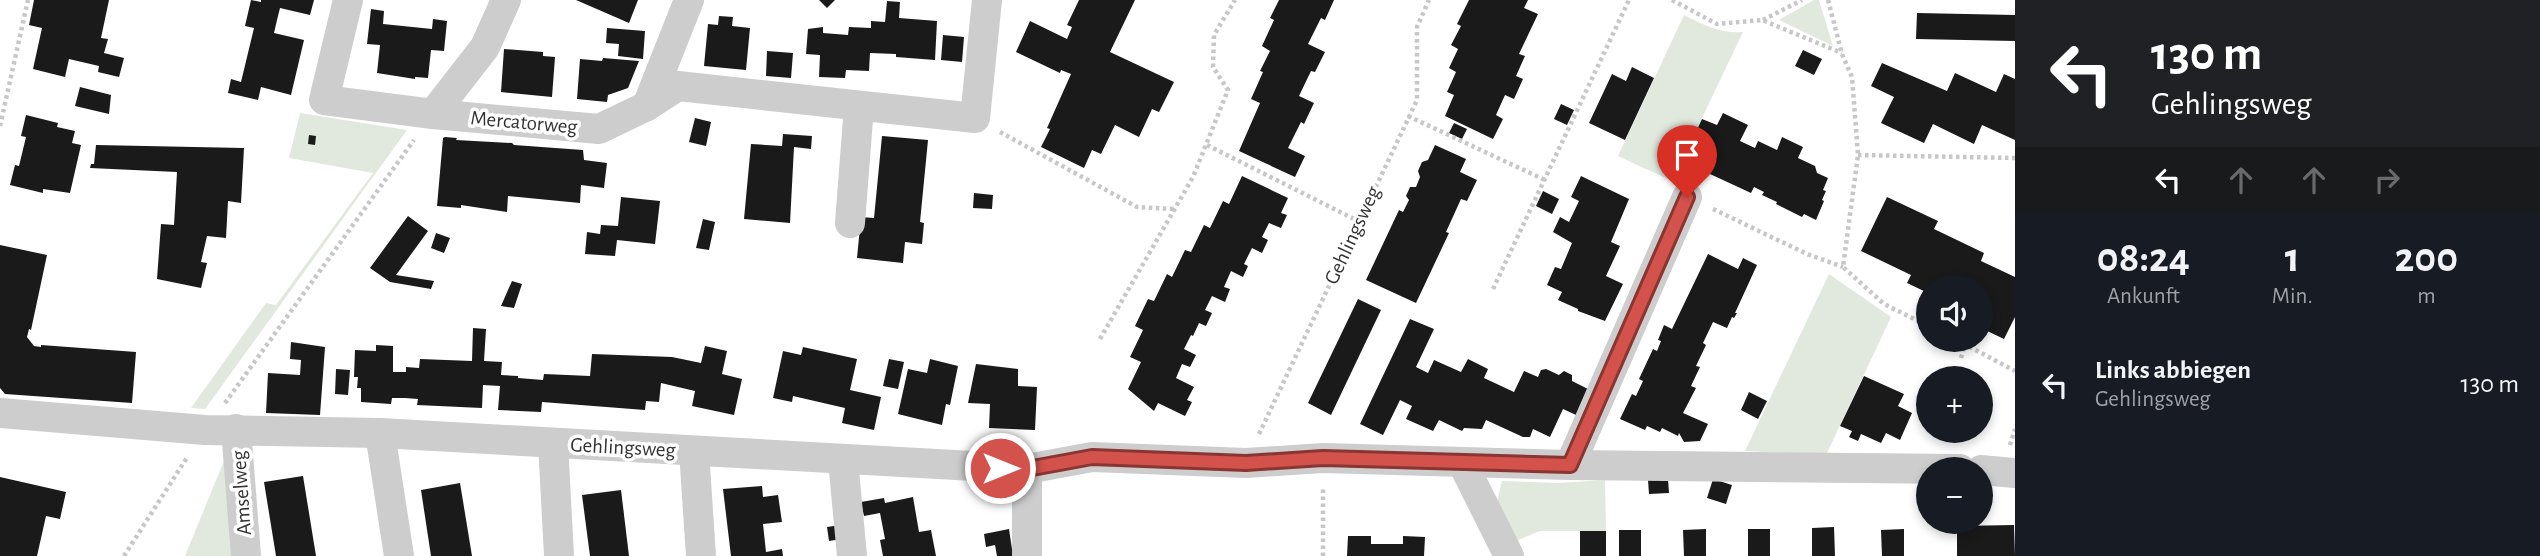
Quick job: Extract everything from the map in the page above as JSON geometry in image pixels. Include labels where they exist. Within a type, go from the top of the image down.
[{"type":"street","name":"Mercatorweg","points":[[348,0],[324,100],[433,114],[599,129],[648,106],[678,86],[975,118]]},
{"type":"street","points":[[433,114],[485,47],[506,0]]},
{"type":"street","points":[[648,106],[688,0]]},
{"type":"street","points":[[975,118],[987,0]]},
{"type":"street","points":[[850,223],[859,106]]},
{"type":"street","points":[[1570,465],[1687,197]]},
{"type":"street","name":"Gehlingsweg","points":[[0,413],[205,430],[380,433],[1027,469],[1092,457],[1246,463],[1323,458],[1570,465],[1916,469]]},
{"type":"street","name":"Amselweg","points":[[236,429],[246,556]]},
{"type":"street","points":[[380,433],[399,556]]},
{"type":"street","points":[[553,443],[559,556]]},
{"type":"street","points":[[694,451],[701,556]]},
{"type":"street","points":[[843,460],[852,556]]},
{"type":"street","points":[[1462,462],[1509,556]]},
{"type":"street","points":[[1027,469],[1027,556]]},
{"type":"street","points":[[1993,471],[2015,473]]},
{"type":"path","points":[[0,126],[28,0]]},
{"type":"path","points":[[1100,339],[1193,177],[1207,145],[1228,90],[1213,67],[1214,35],[1235,0]]},
{"type":"path","name":"Gehlingsweg","points":[[1246,463],[1417,100],[1417,27],[1429,0]]},
{"type":"path","points":[[1493,289],[1629,0]]},
{"type":"path","points":[[1672,0],[1717,24],[1762,20],[1802,0]]},
{"type":"path","points":[[1828,0],[1842,54],[1852,76],[1858,155],[1843,267]]},
{"type":"path","points":[[1762,20],[1842,54]]},
{"type":"path","points":[[124,556],[205,430],[433,114]]},
{"type":"path","points":[[1408,116],[1545,180]]},
{"type":"path","points":[[975,118],[1137,207],[1174,209]]},
{"type":"path","points":[[1207,145],[1359,220]]},
{"type":"path","points":[[1858,155],[2015,158]]},
{"type":"path","points":[[1687,197],[1807,254],[1843,267],[1884,304],[1916,320]]},
{"type":"path","points":[[1961,358],[1963,352]]},
{"type":"path","points":[[1981,352],[2015,371]]},
{"type":"path","points":[[1323,458],[1323,556]]},
{"type":"shaded area","points":[[1814,0],[1819,0],[1833,46],[1779,20]]},
{"type":"shaded area","points":[[1684,15],[1720,30],[1743,32],[1672,181],[1618,156]]},
{"type":"shaded area","points":[[300,113],[407,130],[205,409],[191,408],[266,303],[276,305],[373,173],[289,158]]},
{"type":"shaded area","points":[[1829,274],[1891,317],[1826,455],[1745,451]]},
{"type":"shaded area","points":[[224,461],[231,479],[237,556],[185,556]]},
{"type":"shaded area","points":[[1605,480],[1606,531],[1540,531],[1511,543],[1495,510],[1502,481],[1558,483]]},
{"type":"building","points":[[34,0],[109,0],[101,38],[108,39],[104,53],[124,58],[119,77],[98,72],[99,66],[69,59],[65,77],[33,69],[42,28],[29,25]]},
{"type":"building","points":[[251,0],[314,0],[310,15],[280,8],[277,20],[274,33],[304,40],[291,95],[261,87],[258,100],[228,93],[231,79],[241,82],[254,28],[245,26]]},
{"type":"building","points":[[576,0],[638,0],[629,23]]},
{"type":"building","points":[[819,0],[835,0],[827,8]]},
{"type":"building","points":[[1079,0],[1135,0],[1110,52],[1174,82],[1159,112],[1152,109],[1139,137],[1115,125],[1101,154],[1092,150],[1084,168],[1041,147],[1071,74],[1061,70],[1060,73],[1016,52],[1030,21],[1067,39],[1072,27],[1067,25]]},
{"type":"building","points":[[1279,0],[1334,0],[1325,20],[1321,18],[1308,44],[1325,52],[1315,72],[1311,71],[1299,96],[1314,103],[1288,148],[1305,156],[1295,177],[1239,151],[1260,103],[1251,99],[1270,51],[1262,46],[1274,20],[1270,18]]},
{"type":"building","points":[[1469,0],[1528,0],[1524,8],[1538,14],[1519,54],[1525,56],[1516,76],[1523,79],[1514,99],[1505,95],[1496,115],[1503,119],[1493,139],[1445,116],[1454,95],[1447,92],[1456,72],[1449,68],[1458,49],[1451,45],[1461,26],[1457,24]]},
{"type":"building","points":[[887,1],[900,2],[899,18],[937,21],[935,60],[870,53],[869,71],[846,70],[845,78],[819,77],[820,55],[806,54],[808,29],[823,27],[823,33],[848,35],[849,27],[871,28],[871,21],[885,22]]},
{"type":"building","points":[[371,9],[384,11],[383,24],[432,29],[433,19],[447,21],[444,51],[431,50],[428,78],[415,79],[377,73],[380,45],[367,44]]},
{"type":"building","points":[[1917,13],[2015,15],[2015,41],[1916,39]]},
{"type":"building","points":[[719,16],[733,17],[732,26],[750,28],[746,70],[704,66],[708,24],[718,25]]},
{"type":"building","points":[[607,28],[645,31],[643,59],[618,56],[619,44],[606,43]]},
{"type":"building","points":[[943,35],[964,37],[962,62],[941,60]]},
{"type":"building","points":[[504,49],[543,52],[543,56],[555,57],[552,97],[501,92]]},
{"type":"building","points":[[1803,50],[1822,59],[1814,75],[1795,66]]},
{"type":"building","points":[[767,51],[793,53],[791,78],[766,76]]},
{"type":"building","points":[[603,58],[639,61],[628,88],[608,95],[607,102],[577,99],[580,59],[602,61]]},
{"type":"building","points":[[1882,63],[1947,91],[1955,73],[1996,92],[2004,74],[2015,79],[2015,140],[1982,125],[1974,144],[1933,124],[1924,143],[1881,123],[1894,97],[1871,86]]},
{"type":"building","points":[[1632,67],[1654,78],[1625,140],[1589,123],[1612,74],[1626,81]]},
{"type":"building","points":[[80,87],[111,95],[109,114],[75,106]]},
{"type":"building","points":[[1561,104],[1574,110],[1567,125],[1554,119]]},
{"type":"building","points":[[1723,113],[1748,125],[1740,141],[1755,148],[1758,141],[1777,150],[1782,137],[1803,147],[1798,158],[1815,166],[1817,173],[1828,178],[1823,190],[1826,191],[1822,200],[1824,201],[1816,220],[1804,214],[1802,217],[1776,204],[1777,202],[1762,195],[1764,192],[1754,187],[1751,193],[1682,161],[1702,119],[1717,125]]},
{"type":"building","points":[[26,115],[58,123],[57,127],[75,131],[72,143],[81,145],[70,193],[43,189],[43,193],[10,185],[15,165],[19,166],[26,137],[21,136]]},
{"type":"building","points":[[695,118],[711,122],[706,146],[689,142]]},
{"type":"building","points":[[1454,123],[1467,129],[1462,139],[1449,133]]},
{"type":"building","points":[[783,134],[812,136],[811,149],[794,147],[790,223],[744,219],[751,144],[782,146]]},
{"type":"building","points":[[309,135],[316,136],[315,145],[308,144]]},
{"type":"building","points":[[882,136],[928,140],[920,222],[924,223],[922,244],[905,242],[903,263],[857,258],[861,217],[874,218]]},
{"type":"building","points":[[445,137],[583,150],[584,160],[607,163],[604,188],[581,185],[580,203],[508,196],[507,212],[461,205],[461,208],[437,206]]},
{"type":"building","points":[[96,145],[244,148],[241,203],[228,201],[226,238],[207,236],[201,262],[207,263],[201,288],[157,279],[161,224],[174,225],[177,172],[90,168],[91,164],[94,164]]},
{"type":"building","points":[[1435,145],[1466,159],[1460,172],[1477,180],[1467,201],[1461,199],[1446,232],[1449,233],[1416,303],[1366,280],[1399,210],[1403,212],[1409,200],[1406,196],[1410,187],[1416,187],[1422,162],[1428,160]]},
{"type":"building","points":[[1242,176],[1288,198],[1281,213],[1287,215],[1281,228],[1269,223],[1262,237],[1268,240],[1262,253],[1252,248],[1244,264],[1248,266],[1243,277],[1231,271],[1224,287],[1230,289],[1225,302],[1212,296],[1205,310],[1212,313],[1206,326],[1199,323],[1193,336],[1191,335],[1184,349],[1196,355],[1190,367],[1182,364],[1176,378],[1194,387],[1187,400],[1192,402],[1185,416],[1158,403],[1154,411],[1128,389],[1141,362],[1130,357],[1143,330],[1135,326],[1148,299],[1154,301],[1167,274],[1172,277],[1185,250],[1191,252],[1204,225],[1210,228],[1223,201],[1229,204]]},
{"type":"building","points":[[1581,176],[1629,199],[1611,242],[1620,246],[1606,276],[1623,284],[1605,321],[1558,300],[1562,292],[1547,285],[1555,267],[1561,269],[1572,243],[1553,232],[1560,217],[1569,222],[1579,201],[1571,197]]},
{"type":"building","points":[[1543,191],[1559,199],[1552,214],[1536,206]]},
{"type":"building","points":[[974,193],[993,195],[992,209],[973,208]]},
{"type":"building","points":[[621,197],[660,201],[655,244],[617,240],[615,256],[585,254],[587,232],[600,234],[601,225],[618,226]]},
{"type":"building","points":[[1887,197],[1938,221],[1934,229],[1984,253],[1981,261],[2015,277],[2015,317],[2004,339],[1993,334],[1993,275],[1916,275],[1916,287],[1907,283],[1911,275],[1861,251]]},
{"type":"building","points":[[408,216],[428,231],[396,275],[434,281],[431,289],[390,282],[370,268]]},
{"type":"building","points":[[703,219],[715,222],[709,250],[696,248]]},
{"type":"building","points":[[436,233],[450,238],[444,253],[431,248]]},
{"type":"building","points":[[0,245],[47,255],[31,330],[29,329],[27,337],[34,346],[136,352],[132,403],[5,394],[0,388]]},
{"type":"building","points":[[1708,254],[1738,269],[1743,258],[1757,265],[1734,318],[1732,317],[1727,328],[1713,322],[1703,343],[1706,345],[1696,366],[1700,367],[1691,386],[1696,388],[1683,413],[1708,424],[1700,441],[1684,442],[1679,433],[1678,436],[1662,428],[1660,432],[1647,426],[1645,430],[1620,419],[1632,394],[1636,396],[1643,381],[1639,379],[1653,349],[1657,351],[1664,325],[1672,329]]},
{"type":"building","points":[[512,281],[522,284],[514,308],[501,306]]},
{"type":"building","points":[[1358,299],[1381,310],[1331,415],[1308,403]]},
{"type":"building","points":[[1410,319],[1434,329],[1416,367],[1428,373],[1434,360],[1461,372],[1468,359],[1488,369],[1484,378],[1514,392],[1524,371],[1538,377],[1541,370],[1546,369],[1559,375],[1564,371],[1572,375],[1572,381],[1588,389],[1576,415],[1563,409],[1550,437],[1533,429],[1530,437],[1523,437],[1486,420],[1482,429],[1464,428],[1462,431],[1439,420],[1433,431],[1406,419],[1412,406],[1400,400],[1383,435],[1360,424]]},
{"type":"building","points":[[473,328],[486,329],[484,361],[502,362],[501,375],[518,378],[543,380],[544,374],[590,376],[592,354],[672,357],[701,363],[705,346],[727,351],[722,374],[742,379],[734,415],[692,406],[695,391],[661,383],[659,402],[646,401],[645,410],[542,402],[541,412],[498,410],[500,386],[483,385],[482,408],[417,405],[418,399],[405,398],[392,398],[391,404],[361,402],[361,388],[357,388],[358,377],[354,377],[355,350],[376,351],[376,345],[393,346],[393,372],[406,372],[406,367],[419,368],[420,359],[472,361]]},
{"type":"building","points":[[291,342],[325,347],[320,415],[266,413],[268,373],[300,375],[301,360],[290,359]]},
{"type":"building","points":[[803,347],[857,359],[850,390],[881,397],[874,430],[842,423],[845,408],[793,396],[792,402],[773,398],[783,351],[801,355]]},
{"type":"building","points":[[889,359],[904,362],[898,389],[883,386]]},
{"type":"building","points":[[930,359],[958,366],[950,405],[946,404],[942,425],[898,414],[908,369],[927,373]]},
{"type":"building","points":[[976,364],[1018,369],[1018,386],[1037,387],[1035,430],[989,428],[990,404],[968,403]]},
{"type":"building","points":[[336,369],[350,370],[348,395],[335,394]]},
{"type":"building","points":[[1864,376],[1904,394],[1898,406],[1912,413],[1900,440],[1886,433],[1881,443],[1861,434],[1858,441],[1849,437],[1852,431],[1840,426]]},
{"type":"building","points":[[1749,392],[1767,401],[1758,419],[1741,410]]},
{"type":"building","points":[[303,476],[316,556],[276,556],[264,482]]},
{"type":"building","points":[[0,477],[66,492],[60,519],[46,516],[37,556],[0,556]]},
{"type":"building","points":[[1668,479],[1669,493],[1649,494],[1648,480]]},
{"type":"building","points":[[1713,479],[1732,485],[1726,504],[1707,498]]},
{"type":"building","points":[[460,483],[472,556],[431,556],[421,490]]},
{"type":"building","points":[[762,486],[763,497],[778,495],[782,522],[763,524],[766,552],[782,549],[783,556],[731,556],[723,489]]},
{"type":"building","points":[[621,490],[629,556],[590,556],[582,495]]},
{"type":"building","points":[[913,497],[919,532],[931,530],[936,556],[883,556],[880,540],[885,539],[880,513],[864,516],[861,502],[884,498],[885,503]]},
{"type":"building","points":[[841,525],[842,539],[829,541],[827,527]]},
{"type":"building","points":[[1993,525],[2014,525],[2015,556],[1957,556],[1957,534],[1993,534]]},
{"type":"building","points":[[1834,527],[1835,556],[1812,556],[1812,528]]},
{"type":"building","points":[[1009,529],[1013,556],[997,556],[995,545],[986,547],[984,534]]},
{"type":"building","points":[[1706,529],[1706,556],[1684,556],[1683,530]]},
{"type":"building","points":[[1748,529],[1770,529],[1770,556],[1748,556]]},
{"type":"building","points":[[1904,529],[1904,556],[1882,556],[1881,530]]},
{"type":"building","points":[[1619,530],[1641,530],[1641,556],[1619,556]]},
{"type":"building","points":[[1580,531],[1606,531],[1606,556],[1580,556]]},
{"type":"building","points":[[1348,536],[1371,536],[1371,544],[1403,544],[1403,536],[1425,537],[1424,556],[1347,556]]},
{"type":"route","points":[[1000,468],[1027,469],[1092,457],[1246,463],[1323,458],[1570,465],[1687,197]]}]
